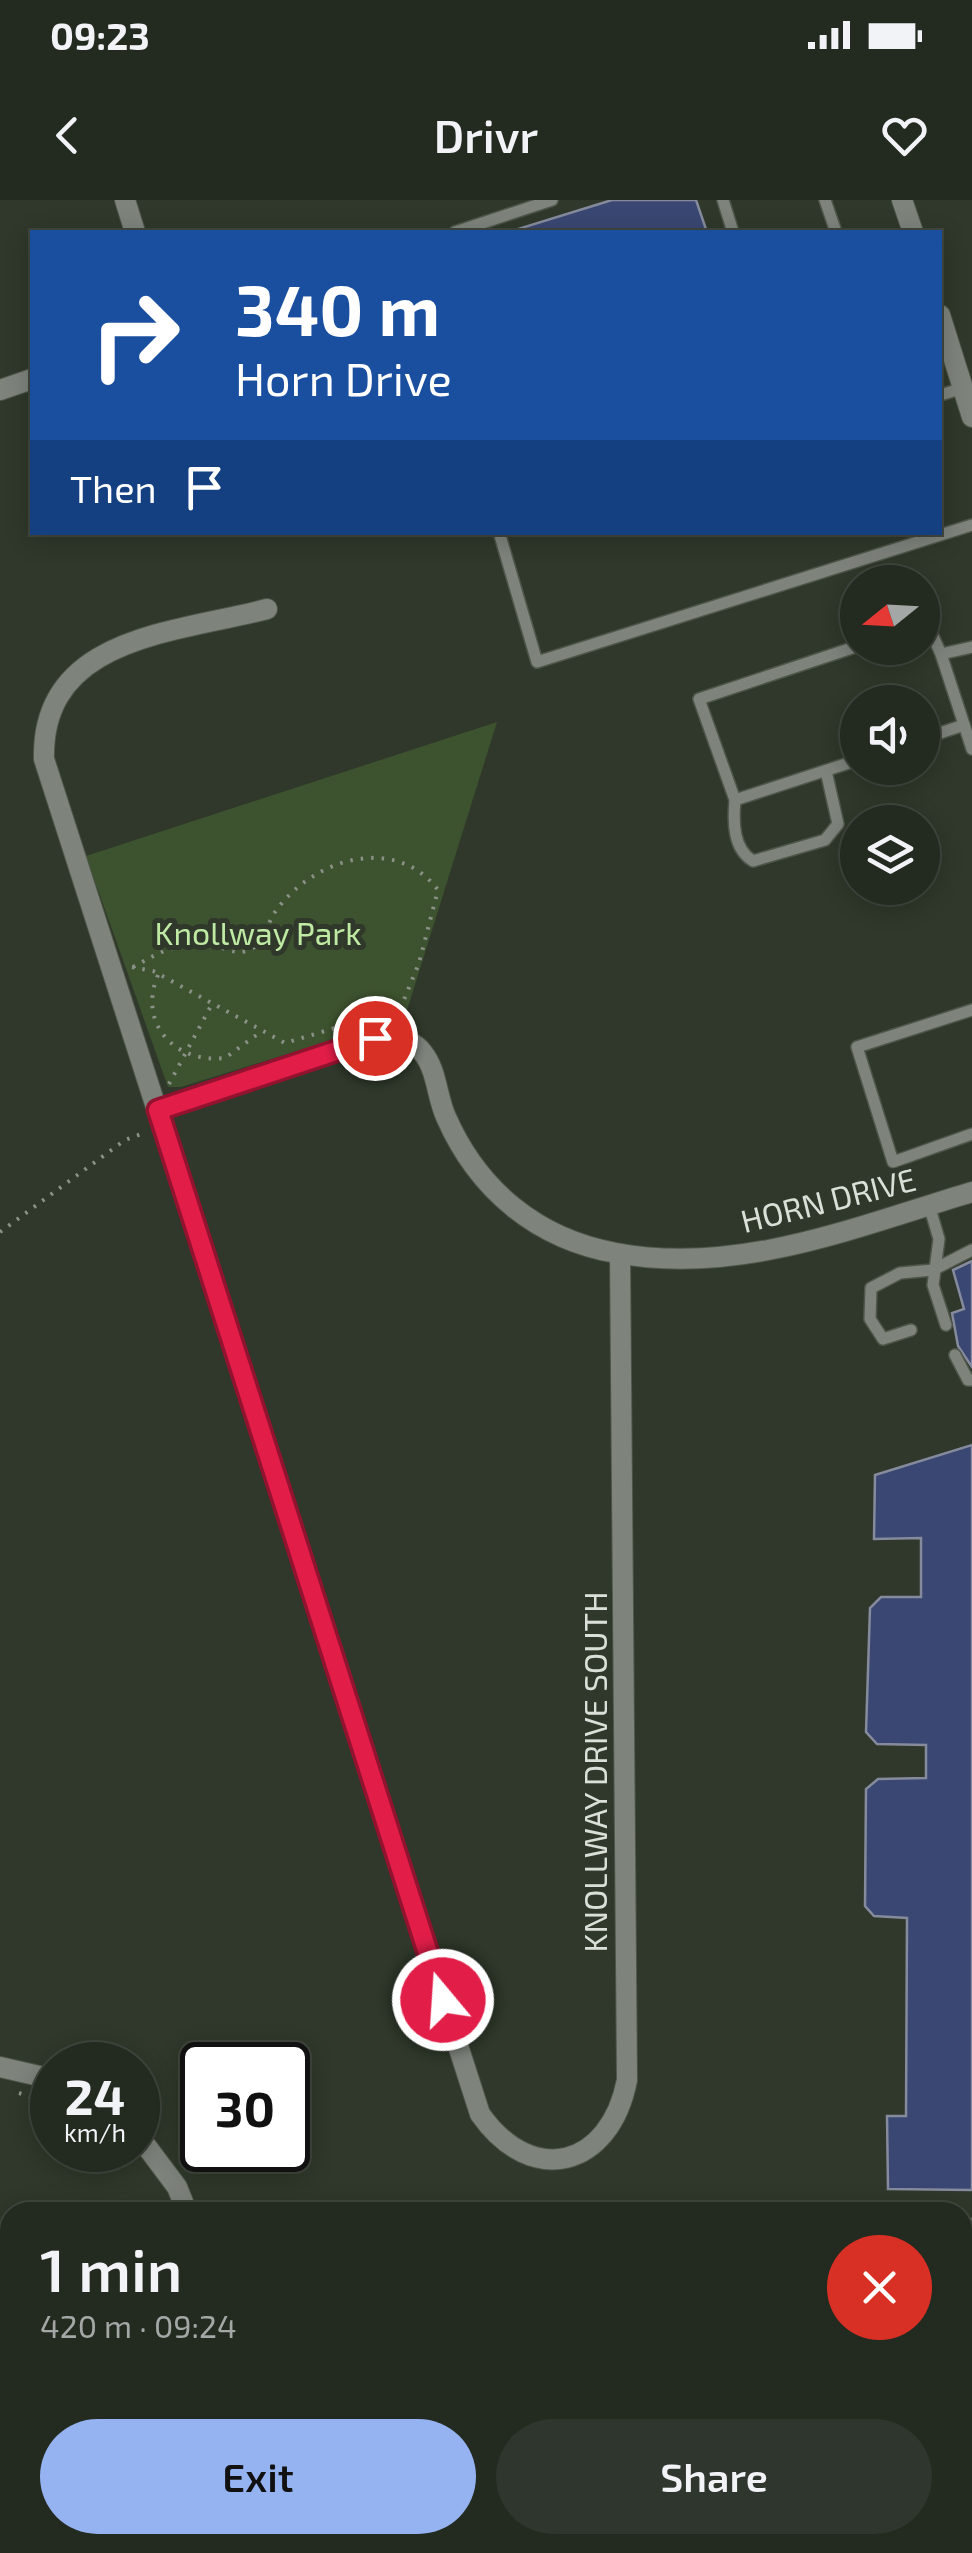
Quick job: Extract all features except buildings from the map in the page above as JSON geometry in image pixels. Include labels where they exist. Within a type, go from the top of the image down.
[{"type":"street","points":[[125,200],[135,230]]},
{"type":"street","points":[[902,200],[912,230]]},
{"type":"street","points":[[942,321],[972,417]]},
{"type":"street","points":[[0,390],[30,380]]},
{"type":"street","points":[[161,1118],[123,970],[44,759],[49,710],[61,686],[98,656],[267,610]]},
{"type":"street","name":"HORN DRIVE","points":[[161,1118],[375,1038],[410,1042],[423,1053],[457,1141],[493,1191],[542,1228],[620,1254],[766,1252],[972,1192]]},
{"type":"street","name":"KNOLLWAY DRIVE SOUTH","points":[[161,1118],[480,2114],[494,2134],[522,2153],[544,2160],[567,2158],[592,2147],[612,2129],[626,2080],[620,1254]]},
{"type":"street","points":[[0,2068],[30,2074]]},
{"type":"street","points":[[160,2164],[178,2187],[183,2202]]},
{"type":"lane","points":[[461,230],[552,200]]},
{"type":"lane","points":[[722,200],[732,230]]},
{"type":"lane","points":[[825,200],[835,230]]},
{"type":"lane","points":[[942,394],[964,388]]},
{"type":"lane","points":[[942,532],[972,525]]},
{"type":"lane","points":[[500,535],[537,662],[913,538]]},
{"type":"lane","points":[[972,647],[941,654],[972,749]]},
{"type":"lane","points":[[826,771],[837,830],[825,840],[762,860],[747,858],[738,839],[734,800],[699,699],[840,652]]},
{"type":"lane","points":[[940,733],[964,726]]},
{"type":"lane","points":[[734,800],[840,766]]},
{"type":"lane","points":[[972,1010],[857,1047],[893,1162],[972,1134]]},
{"type":"lane","points":[[928,1205],[939,1239],[933,1285],[946,1325]]},
{"type":"lane","points":[[911,1330],[883,1339],[870,1319],[871,1288],[900,1272],[933,1270],[972,1250]]},
{"type":"lane","points":[[955,1355],[968,1380],[972,1380]]},
{"type":"path","points":[[369,854],[398,858],[426,874],[438,890],[399,1012],[348,1022],[285,1042],[158,974],[123,970],[191,942],[242,952],[259,944],[275,912],[299,888],[369,854]]},
{"type":"path","points":[[158,974],[152,988],[156,1019],[164,1036],[184,1054],[225,1058],[262,1030]]},
{"type":"path","points":[[0,1232],[124,1140],[161,1118],[184,1054],[212,1004]]},
{"type":"path","points":[[19,2093],[30,2097]]},
{"type":"green space","name":"Knollway Park","points":[[497,722],[403,1023],[372,1028],[181,1087],[168,1087],[86,856]]},
{"type":"route","points":[[375,1038],[158,1110],[443,2000]]}]
